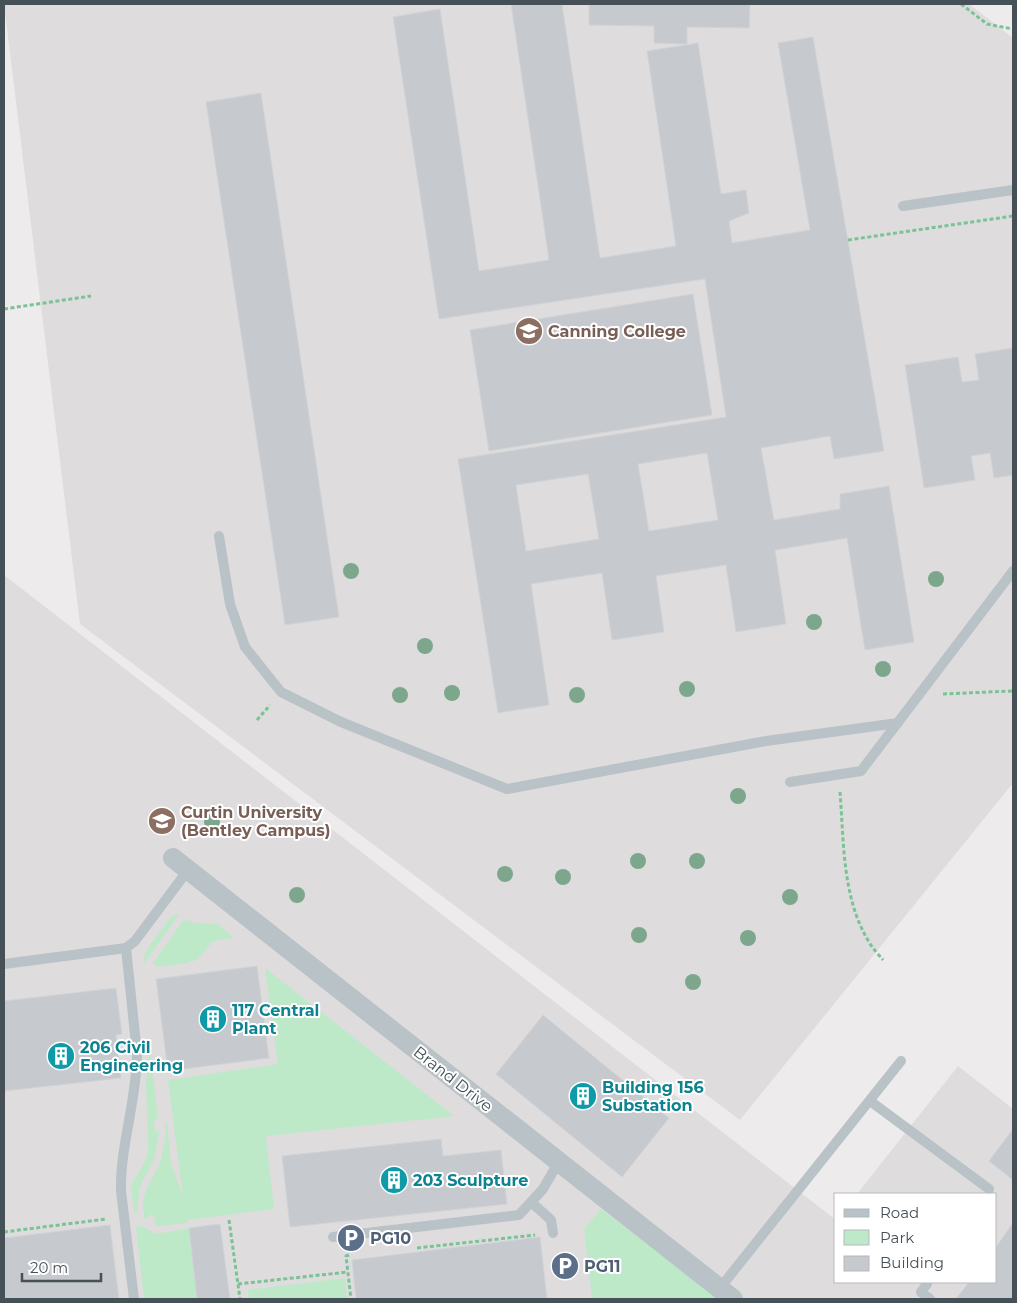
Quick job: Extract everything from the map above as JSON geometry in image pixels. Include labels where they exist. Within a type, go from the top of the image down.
[{"type":"street","name":"Brand Drive","points":[[181,864],[726,1294]]},
{"type":"lane","points":[[903,206],[1013,190]]},
{"type":"lane","points":[[219,536],[230,604],[246,647],[280,692],[341,722],[507,789],[766,741],[898,723]]},
{"type":"lane","points":[[790,782],[861,771],[1013,571]]},
{"type":"lane","points":[[4,964],[126,948],[135,941],[181,864]]},
{"type":"lane","points":[[126,948],[137,1054],[135,1086],[121,1174],[134,1299]]},
{"type":"lane","points":[[726,1294],[901,1061]]},
{"type":"lane","points":[[870,1101],[989,1189]]},
{"type":"lane","points":[[333,1237],[519,1215],[543,1189],[558,1163]]},
{"type":"lane","points":[[531,1202],[551,1220],[553,1233]]},
{"type":"lane","points":[[927,1284],[920,1292],[930,1299]]},
{"type":"path","points":[[960,4],[986,24],[1013,28]]},
{"type":"path","points":[[848,240],[1013,216]]},
{"type":"path","points":[[4,309],[92,296]]},
{"type":"path","points":[[919,695],[1012,691]]},
{"type":"path","points":[[839,774],[847,884],[857,918],[869,942],[883,960]]},
{"type":"path","points":[[4,1232],[124,1216]]},
{"type":"path","points":[[229,1220],[240,1299]]},
{"type":"path","points":[[415,1248],[553,1233]]},
{"type":"path","points":[[351,1299],[346,1256],[356,1255]]},
{"type":"path","points":[[238,1284],[348,1272]]},
{"type":"shaded area","name":"Canning College","points":[[4,4],[969,4],[1013,38],[1013,783],[740,1120],[80,624]]},
{"type":"shaded area","name":"Curtin University (Bentley Campus)","points":[[4,575],[834,1218],[834,1283],[997,1283],[997,1193],[858,1193],[958,1066],[1013,1109],[1013,1299],[4,1299]]},
{"type":"green space","points":[[179,913],[143,967],[145,953],[148,948],[170,918]]},
{"type":"green space","points":[[187,920],[195,923],[218,924],[234,938],[213,941],[197,960],[156,967],[156,964],[152,964],[183,921]]},
{"type":"green space","points":[[265,968],[454,1116],[266,1136],[274,1209],[188,1220],[187,1223],[158,1226],[153,1223],[156,1218],[151,1214],[147,1219],[144,1217],[143,1201],[146,1190],[160,1163],[166,1134],[165,1122],[167,1122],[171,1164],[183,1196],[168,1080],[278,1064]]},
{"type":"green space","points":[[150,1048],[158,1119],[154,1120],[155,1132],[159,1131],[159,1134],[154,1160],[139,1190],[137,1213],[134,1212],[131,1185],[148,1152],[146,1083]]},
{"type":"green space","points":[[601,1209],[720,1299],[587,1299],[592,1298],[584,1229]]},
{"type":"green space","points":[[142,1226],[156,1234],[189,1228],[197,1299],[144,1299],[136,1227]]},
{"type":"green space","points":[[345,1278],[347,1299],[249,1299],[248,1290]]},
{"type":"building","points":[[511,4],[562,4],[600,258],[676,246],[647,51],[698,43],[721,194],[746,190],[749,213],[729,221],[732,243],[810,230],[778,43],[813,37],[884,451],[834,459],[830,436],[761,448],[774,520],[840,509],[840,494],[889,486],[914,642],[865,650],[847,538],[775,550],[786,624],[736,632],[726,565],[656,576],[664,632],[612,640],[602,573],[531,584],[549,705],[498,713],[458,459],[726,417],[705,279],[439,319],[393,17],[440,9],[479,271],[549,260]],"holes":[[[707,453],[718,520],[649,531],[638,464]],[[588,474],[599,539],[526,551],[516,485]]]},
{"type":"building","points":[[589,4],[750,4],[749,28],[687,27],[687,44],[654,43],[654,26],[589,25]]},
{"type":"building","points":[[261,93],[339,617],[285,625],[206,102]]},
{"type":"building","points":[[693,294],[712,415],[489,451],[470,330]]},
{"type":"building","points":[[1013,348],[1013,475],[994,478],[990,453],[971,456],[975,480],[924,488],[905,365],[958,357],[962,382],[979,380],[975,354]]},
{"type":"building","name":"117 Central Plant","points":[[257,966],[269,1058],[168,1071],[156,979]]},
{"type":"building","name":"206 Civil Engineering","points":[[116,988],[122,1034],[116,1035],[121,1078],[4,1091],[4,1001]]},
{"type":"building","name":"Building 156 Substation","points":[[543,1015],[669,1118],[622,1177],[496,1074]]},
{"type":"building","points":[[1013,1129],[1013,1180],[989,1161]]},
{"type":"building","name":"203 Sculpture","points":[[441,1139],[443,1156],[501,1150],[507,1204],[290,1227],[282,1156]]},
{"type":"building","points":[[1013,1223],[1013,1299],[956,1299],[968,1283],[997,1283],[997,1246]]},
{"type":"building","points":[[220,1224],[230,1299],[197,1299],[189,1228]]},
{"type":"building","points":[[110,1225],[119,1299],[4,1299],[4,1238]]},
{"type":"building","points":[[540,1237],[547,1299],[356,1299],[352,1260]]},
{"type":"place","name":"Canning College","points":[[529,331]]},
{"type":"place","name":"Curtin University (Bentley Campus)","points":[[162,821]]},
{"type":"place","name":"117 Central Plant","points":[[213,1019]]},
{"type":"place","name":"206 Civil Engineering","points":[[61,1056]]},
{"type":"place","name":"Building 156 Substation","points":[[583,1096]]},
{"type":"place","name":"203 Sculpture","points":[[394,1180]]},
{"type":"place","name":"PG10","points":[[351,1238]]},
{"type":"place","name":"PG11","points":[[565,1266]]}]
